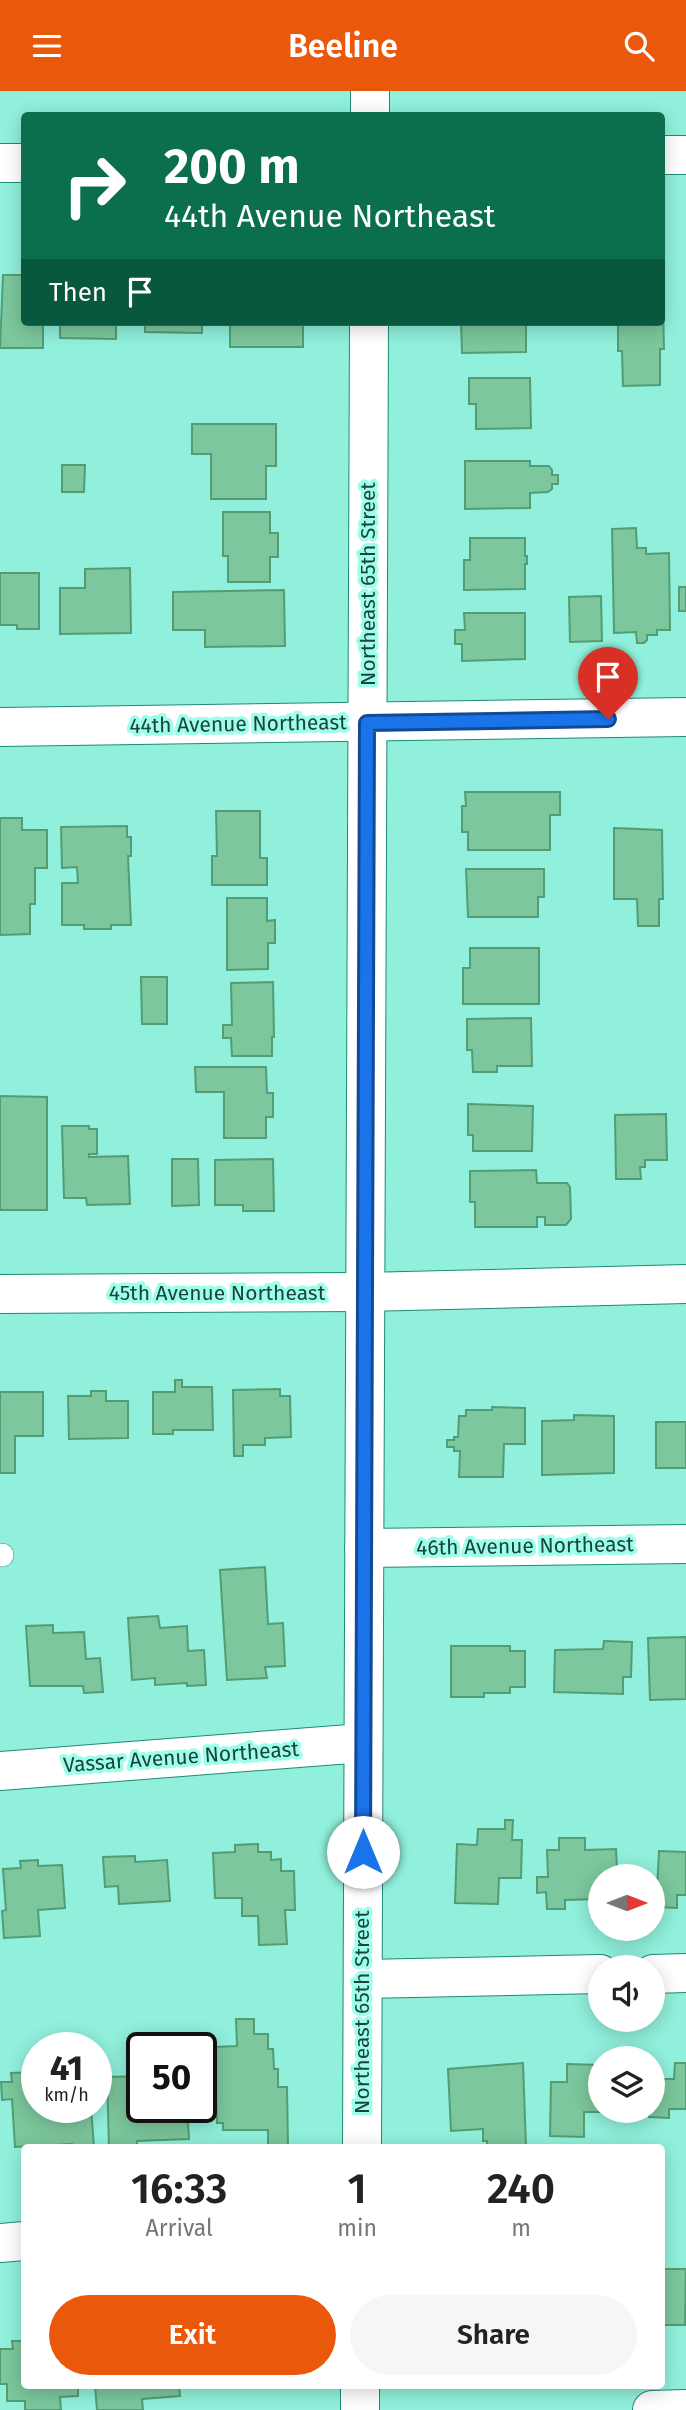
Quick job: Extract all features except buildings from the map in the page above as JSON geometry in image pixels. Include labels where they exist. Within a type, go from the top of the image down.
[{"type":"street","points":[[370,91],[370,112]]},
{"type":"street","points":[[665,155],[686,155]]},
{"type":"street","points":[[0,163],[21,163]]},
{"type":"street","name":"Northeast 65th Street","points":[[362,2144],[369,326]]},
{"type":"street","name":"44th Avenue Northeast","points":[[0,727],[686,717]]},
{"type":"street","name":"45th Avenue Northeast","points":[[0,1294],[365,1292],[686,1284]]},
{"type":"street","name":"46th Avenue Northeast","points":[[364,1548],[686,1544]]},
{"type":"street","name":"Vassar Avenue Northeast","points":[[0,1771],[363,1743]]},
{"type":"street","points":[[665,1974],[686,1973]]},
{"type":"street","points":[[363,1979],[588,1975]]},
{"type":"street","points":[[0,2242],[21,2241]]},
{"type":"street","points":[[360,2389],[360,2410]]},
{"type":"street","points":[[652,2410],[686,2409]]},
{"type":"route","points":[[363,1852],[367,723],[608,719]]}]
